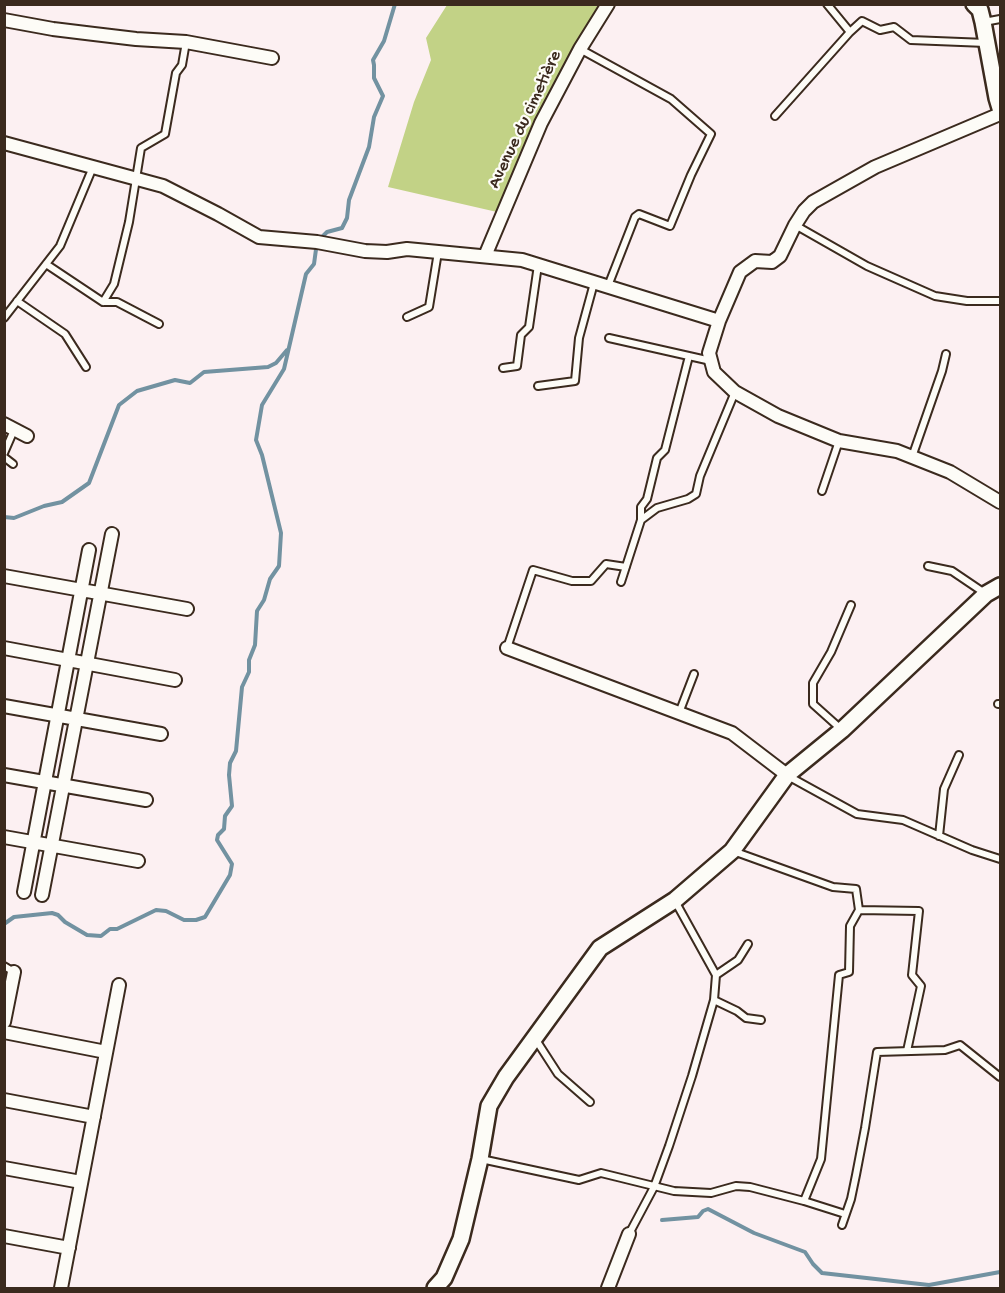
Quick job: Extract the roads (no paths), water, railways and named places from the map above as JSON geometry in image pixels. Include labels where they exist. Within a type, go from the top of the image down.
[{"type":"street","name":"Avenue du cimetière","points":[[485,255],[541,123],[580,49],[608,4]]},
{"type":"street","points":[[974,4],[980,10],[999,101]]},
{"type":"street","points":[[4,20],[74,32],[186,42],[272,58]]},
{"type":"street","points":[[1000,114],[875,167],[813,202],[795,225],[780,256],[772,262],[754,261],[740,272],[719,321],[710,353],[714,372],[735,392],[778,416],[839,441],[897,451],[950,472],[1000,502]]},
{"type":"street","points":[[4,143],[163,186],[259,237],[317,242],[365,251],[387,252],[407,249],[522,260],[719,321]]},
{"type":"street","points":[[9,427],[27,436]]},
{"type":"street","points":[[42,895],[112,534]]},
{"type":"street","points":[[24,892],[89,550]]},
{"type":"street","points":[[4,576],[187,609]]},
{"type":"street","points":[[435,1288],[444,1278],[460,1239],[480,1159],[489,1106],[506,1077],[600,948],[675,900],[732,851],[787,775],[842,730],[986,594],[1000,586]]},
{"type":"street","points":[[4,648],[175,680]]},
{"type":"street","points":[[507,648],[732,733],[787,775]]},
{"type":"street","points":[[4,706],[161,734]]},
{"type":"street","points":[[4,775],[146,800]]},
{"type":"street","points":[[4,837],[138,861]]},
{"type":"street","points":[[4,1022],[9,969]]},
{"type":"street","points":[[61,1288],[119,985]]},
{"type":"street","points":[[4,1032],[106,1052]]},
{"type":"street","points":[[4,1100],[94,1117]]},
{"type":"street","points":[[4,1168],[81,1182]]},
{"type":"street","points":[[608,1288],[629,1234]]},
{"type":"street","points":[[4,1236],[69,1248]]},
{"type":"lane","points":[[827,4],[850,32]]},
{"type":"lane","points":[[983,22],[1000,19]]},
{"type":"lane","points":[[775,116],[862,21],[880,30],[894,27],[911,40],[986,43]]},
{"type":"lane","points":[[103,302],[114,284],[129,222],[141,148],[165,134],[176,73],[182,65],[186,42]]},
{"type":"lane","points":[[580,49],[671,99],[711,134],[670,226],[639,214],[635,217],[608,287]]},
{"type":"lane","points":[[4,318],[60,246],[93,167]]},
{"type":"lane","points":[[795,225],[867,266],[935,296],[967,302],[1000,301]]},
{"type":"lane","points":[[407,317],[429,307],[438,251]]},
{"type":"lane","points":[[46,264],[103,302],[117,302],[159,324]]},
{"type":"lane","points":[[503,368],[517,366],[521,335],[530,327],[538,264]]},
{"type":"lane","points":[[538,386],[575,381],[579,338],[594,283]]},
{"type":"lane","points":[[17,301],[64,334],[86,367]]},
{"type":"lane","points":[[609,338],[712,361]]},
{"type":"lane","points":[[912,457],[942,371],[945,354]]},
{"type":"lane","points":[[621,582],[641,520],[641,507],[647,499],[657,458],[665,450],[689,356]]},
{"type":"lane","points":[[641,520],[657,508],[688,499],[696,494],[700,476],[735,392]]},
{"type":"lane","points":[[9,427],[4,455],[13,464]]},
{"type":"lane","points":[[822,491],[839,441]]},
{"type":"lane","points":[[507,648],[533,570],[572,581],[591,581],[606,564],[626,567]]},
{"type":"lane","points":[[928,566],[952,571],[986,594]]},
{"type":"lane","points":[[842,730],[813,704],[813,682],[831,652],[851,605]]},
{"type":"lane","points":[[679,713],[694,674]]},
{"type":"lane","points":[[939,836],[944,789],[958,755]]},
{"type":"lane","points":[[787,775],[857,814],[903,820],[972,850],[1000,859]]},
{"type":"lane","points":[[732,851],[833,887],[856,889],[859,910],[850,926],[849,972],[839,975],[821,1160],[804,1201]]},
{"type":"lane","points":[[629,1234],[654,1187],[669,1146],[714,1000],[716,975],[675,900]]},
{"type":"lane","points":[[859,910],[919,911],[912,975],[921,986],[907,1051]]},
{"type":"lane","points":[[716,975],[738,960],[748,944]]},
{"type":"lane","points":[[714,1000],[746,1018],[761,1020]]},
{"type":"lane","points":[[534,1038],[558,1074],[590,1102]]},
{"type":"lane","points":[[842,1225],[851,1199],[866,1128],[877,1052],[945,1050],[960,1045],[1000,1077]]},
{"type":"lane","points":[[480,1159],[579,1180],[601,1173],[674,1191],[711,1193],[736,1186],[750,1187],[845,1214]]},
{"type":"waterway","points":[[4,924],[14,917],[52,913],[87,935],[101,936],[110,929],[117,929],[156,910],[166,911],[184,920],[196,920],[205,917],[230,875],[232,864],[217,840],[218,835],[224,829],[225,816],[232,806],[230,763],[236,751],[242,687],[249,672],[249,660],[255,645],[257,611],[264,600],[270,579],[279,566],[281,533],[262,455],[256,440],[262,405],[284,369],[306,274],[314,264],[317,242],[327,232],[342,228],[347,218],[349,200],[369,147],[374,117],[383,96],[374,78],[373,60],[384,41],[395,4]]},
{"type":"waterway","points":[[4,517],[14,518],[44,506],[62,502],[89,483],[119,405],[137,391],[175,380],[190,383],[204,372],[268,367],[276,363],[287,350]]},
{"type":"waterway","points":[[662,1220],[698,1217],[708,1209],[754,1233],[805,1252],[822,1273],[929,1285],[1000,1272]]}]
